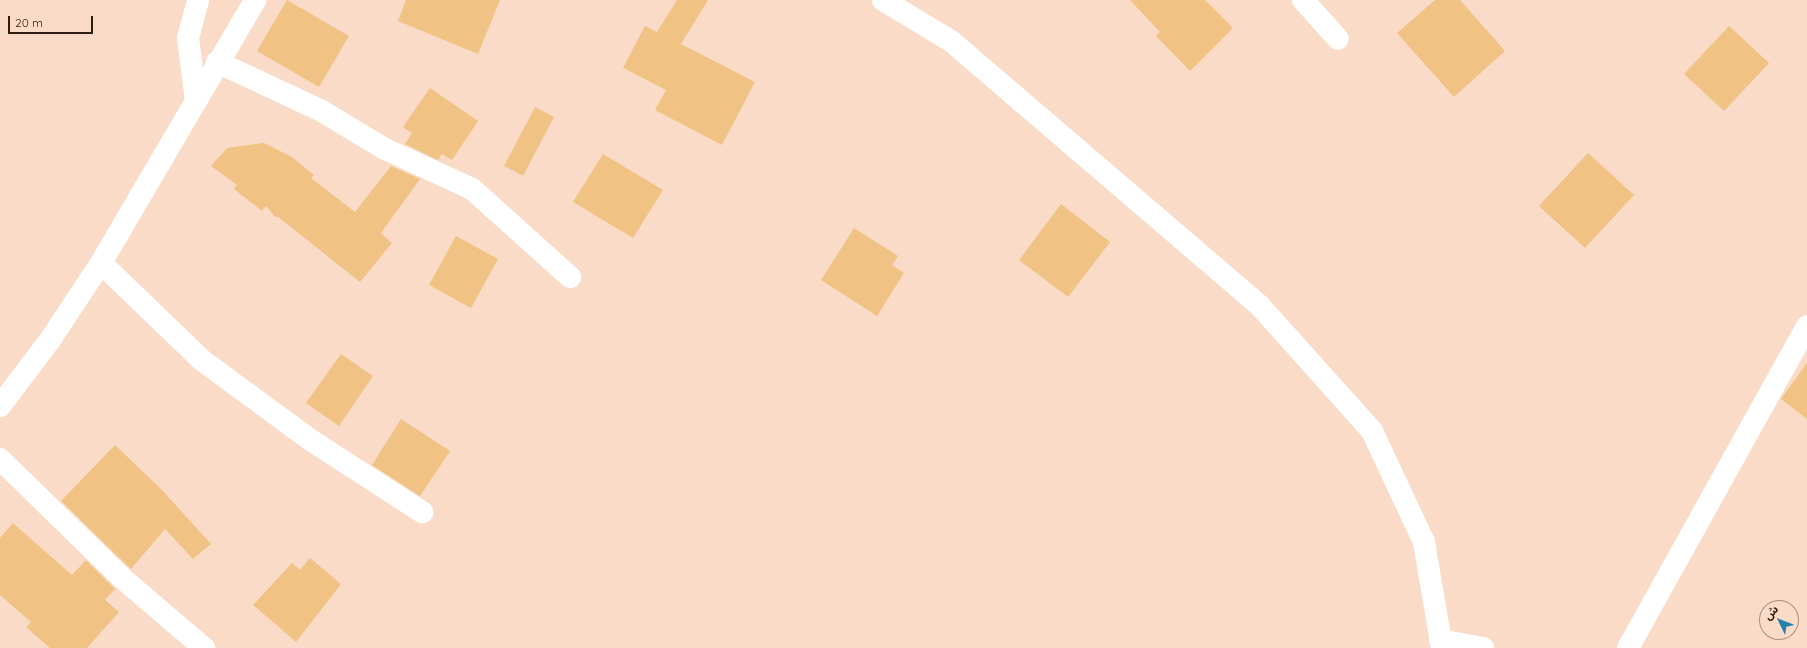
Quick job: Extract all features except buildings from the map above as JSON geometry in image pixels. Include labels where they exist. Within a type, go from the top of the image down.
[{"type":"street","points":[[196,100],[188,38],[198,0]]},
{"type":"street","points":[[0,406],[50,340],[101,263],[217,62],[255,0]]},
{"type":"street","points":[[883,0],[952,41],[1260,306],[1372,431],[1424,542],[1441,644],[1483,648]]},
{"type":"street","points":[[1303,0],[1338,39]]},
{"type":"street","points":[[217,62],[320,110],[385,149],[472,189],[570,277]]},
{"type":"street","points":[[101,263],[203,361],[309,439],[422,512]]},
{"type":"street","points":[[1628,648],[1807,327]]},
{"type":"street","points":[[0,460],[122,578],[204,648]]}]
